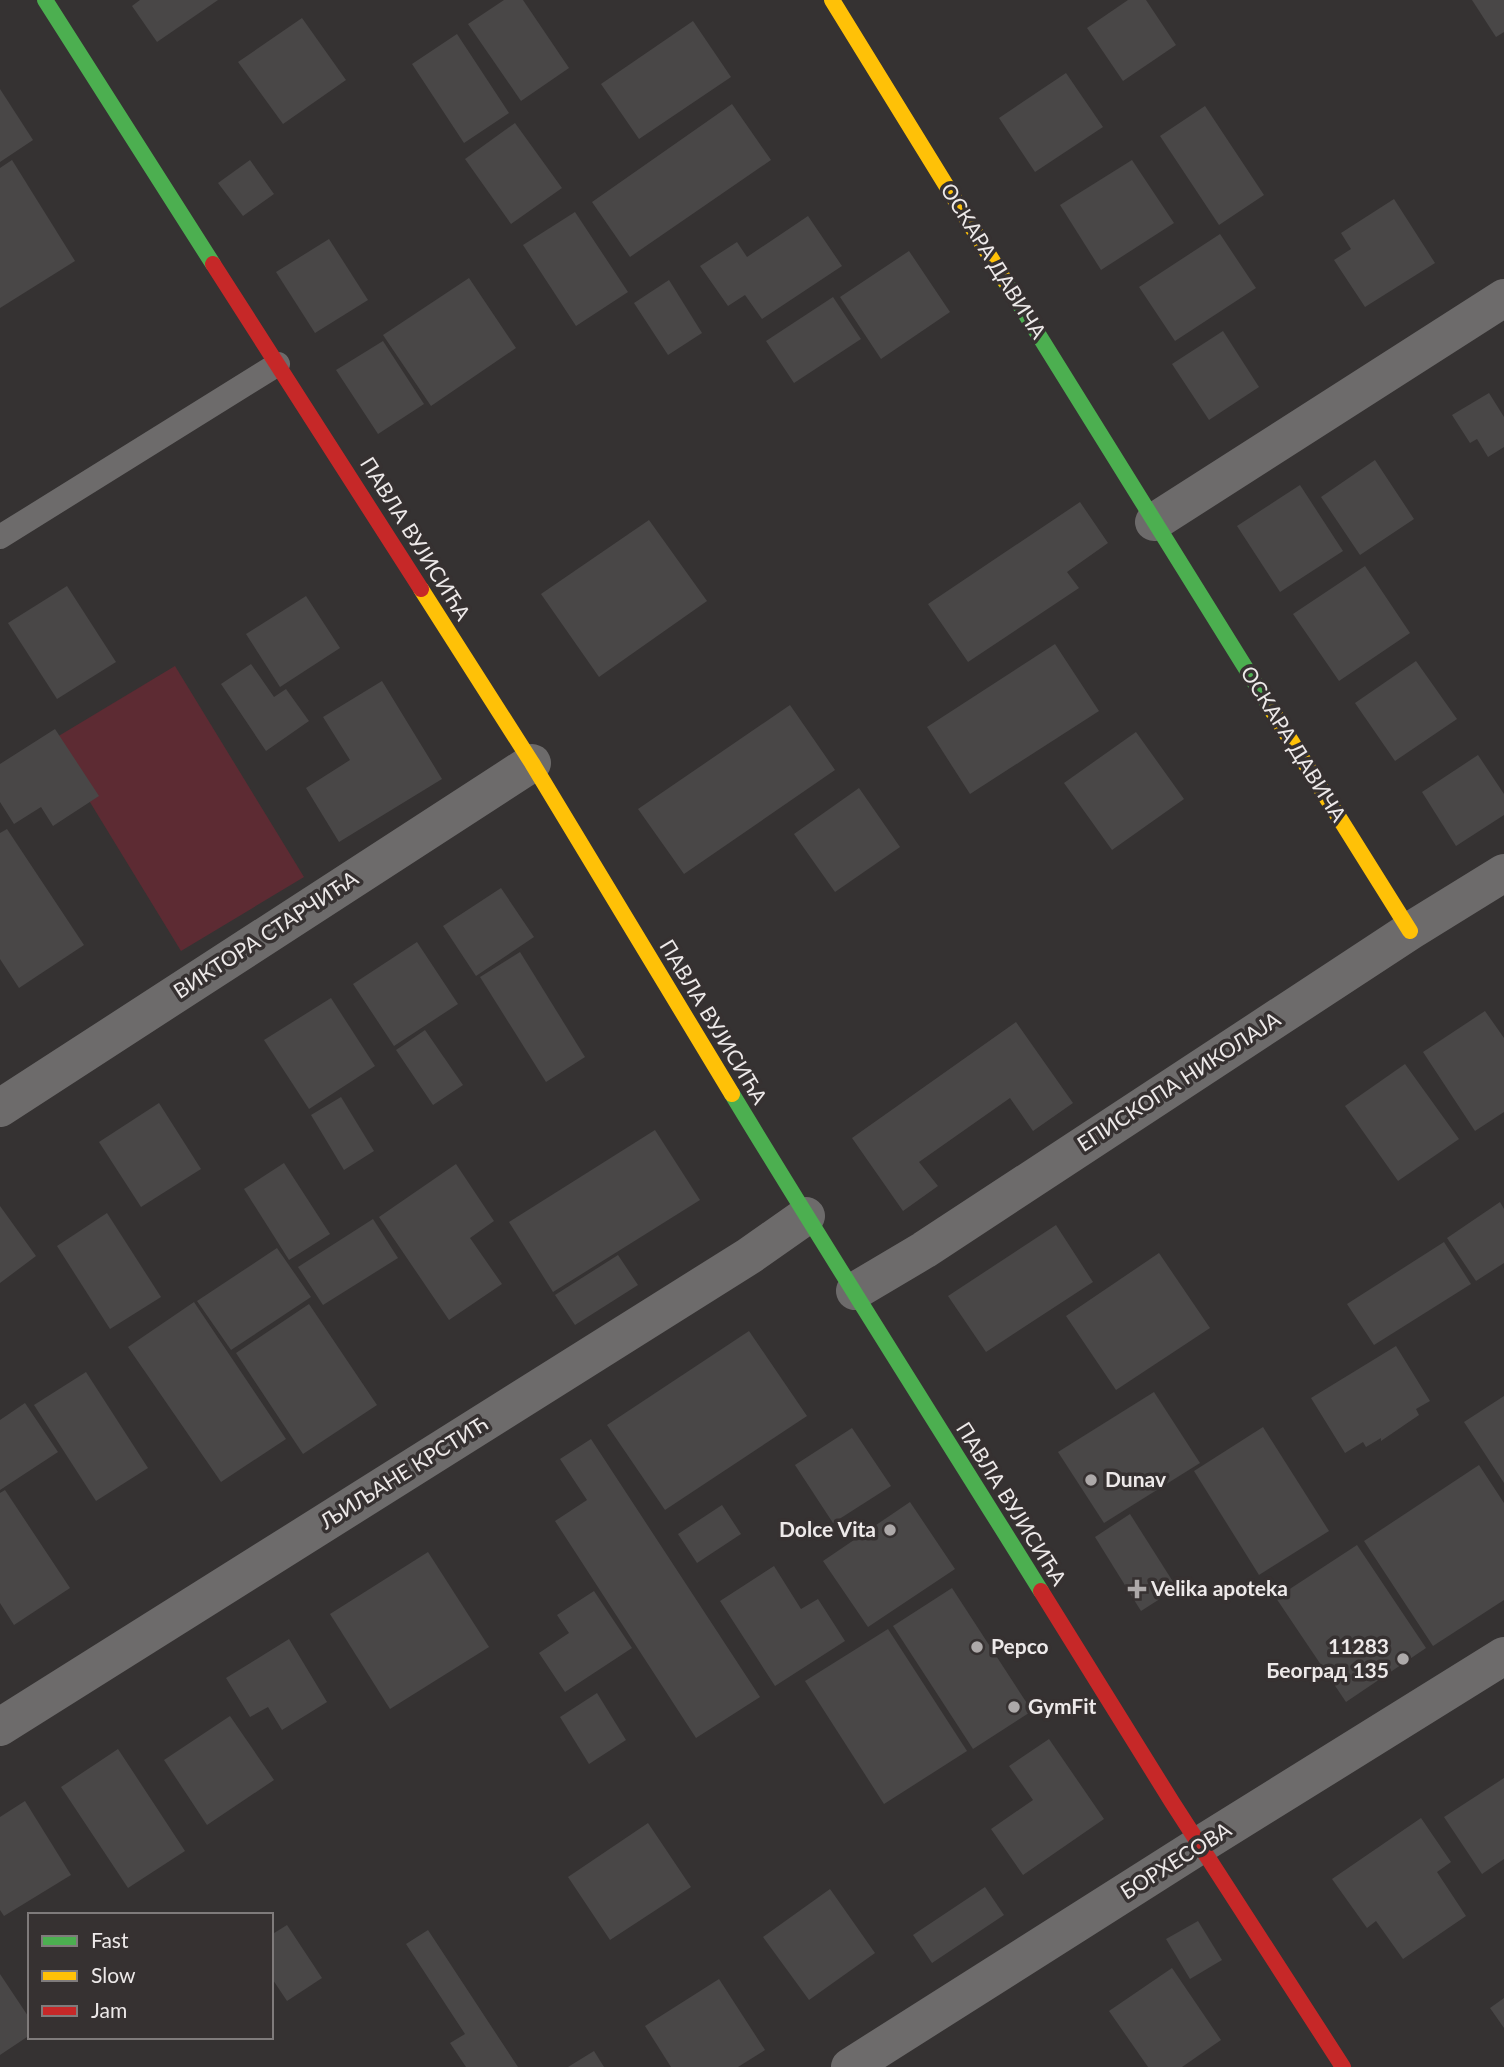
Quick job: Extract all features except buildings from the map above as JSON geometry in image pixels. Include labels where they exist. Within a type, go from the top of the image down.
[{"type":"street","name":"ПАВЛА ВУЈИСИЋА","points":[[45,0],[532,763],[806,1216],[1088,1668],[1343,2067]]},
{"type":"street","name":"ОСКАРА ДАВИЧА","points":[[832,0],[1410,931]]},
{"type":"street","points":[[1154,522],[1504,298]]},
{"type":"street","name":"ВИКТОРА СТАРЧИЋА","points":[[0,1108],[532,763]]},
{"type":"street","name":"ЕПИСКОПА НИКОЛАЈА","points":[[855,1291],[916,1255],[1410,931],[1504,873]]},
{"type":"street","name":"ЉИЉАНЕ КРСТИЋ","points":[[0,1727],[741,1261],[806,1216]]},
{"type":"street","name":"БОРХЕСОВА","points":[[850,2067],[1504,1656]]},
{"type":"lane","points":[[0,537],[278,364]]},
{"type":"shaded area","points":[[175,666],[304,877],[181,951],[52,740]]},
{"type":"traffic: fast","points":[[45,0],[213,264]]},
{"type":"traffic: fast","points":[[1005,281],[1273,712]]},
{"type":"traffic: fast","points":[[732,1094],[1041,1591]]},
{"type":"traffic: slow","points":[[832,0],[1005,281]]},
{"type":"traffic: slow","points":[[421,589],[532,763],[732,1094]]},
{"type":"traffic: slow","points":[[1273,712],[1410,931]]},
{"type":"traffic: jam","points":[[213,264],[421,589]]},
{"type":"traffic: jam","points":[[1041,1591],[1172,1802],[1343,2067]]},
{"type":"place","name":"Dunav","points":[[1091,1480]]},
{"type":"place","name":"Dolce Vita","points":[[890,1530]]},
{"type":"place","name":"Velika apoteka","points":[[1137,1589]]},
{"type":"place","name":"Pepco","points":[[977,1647]]},
{"type":"place","name":"11283 Београд 135","points":[[1403,1659]]},
{"type":"place","name":"GymFit","points":[[1014,1707]]}]
